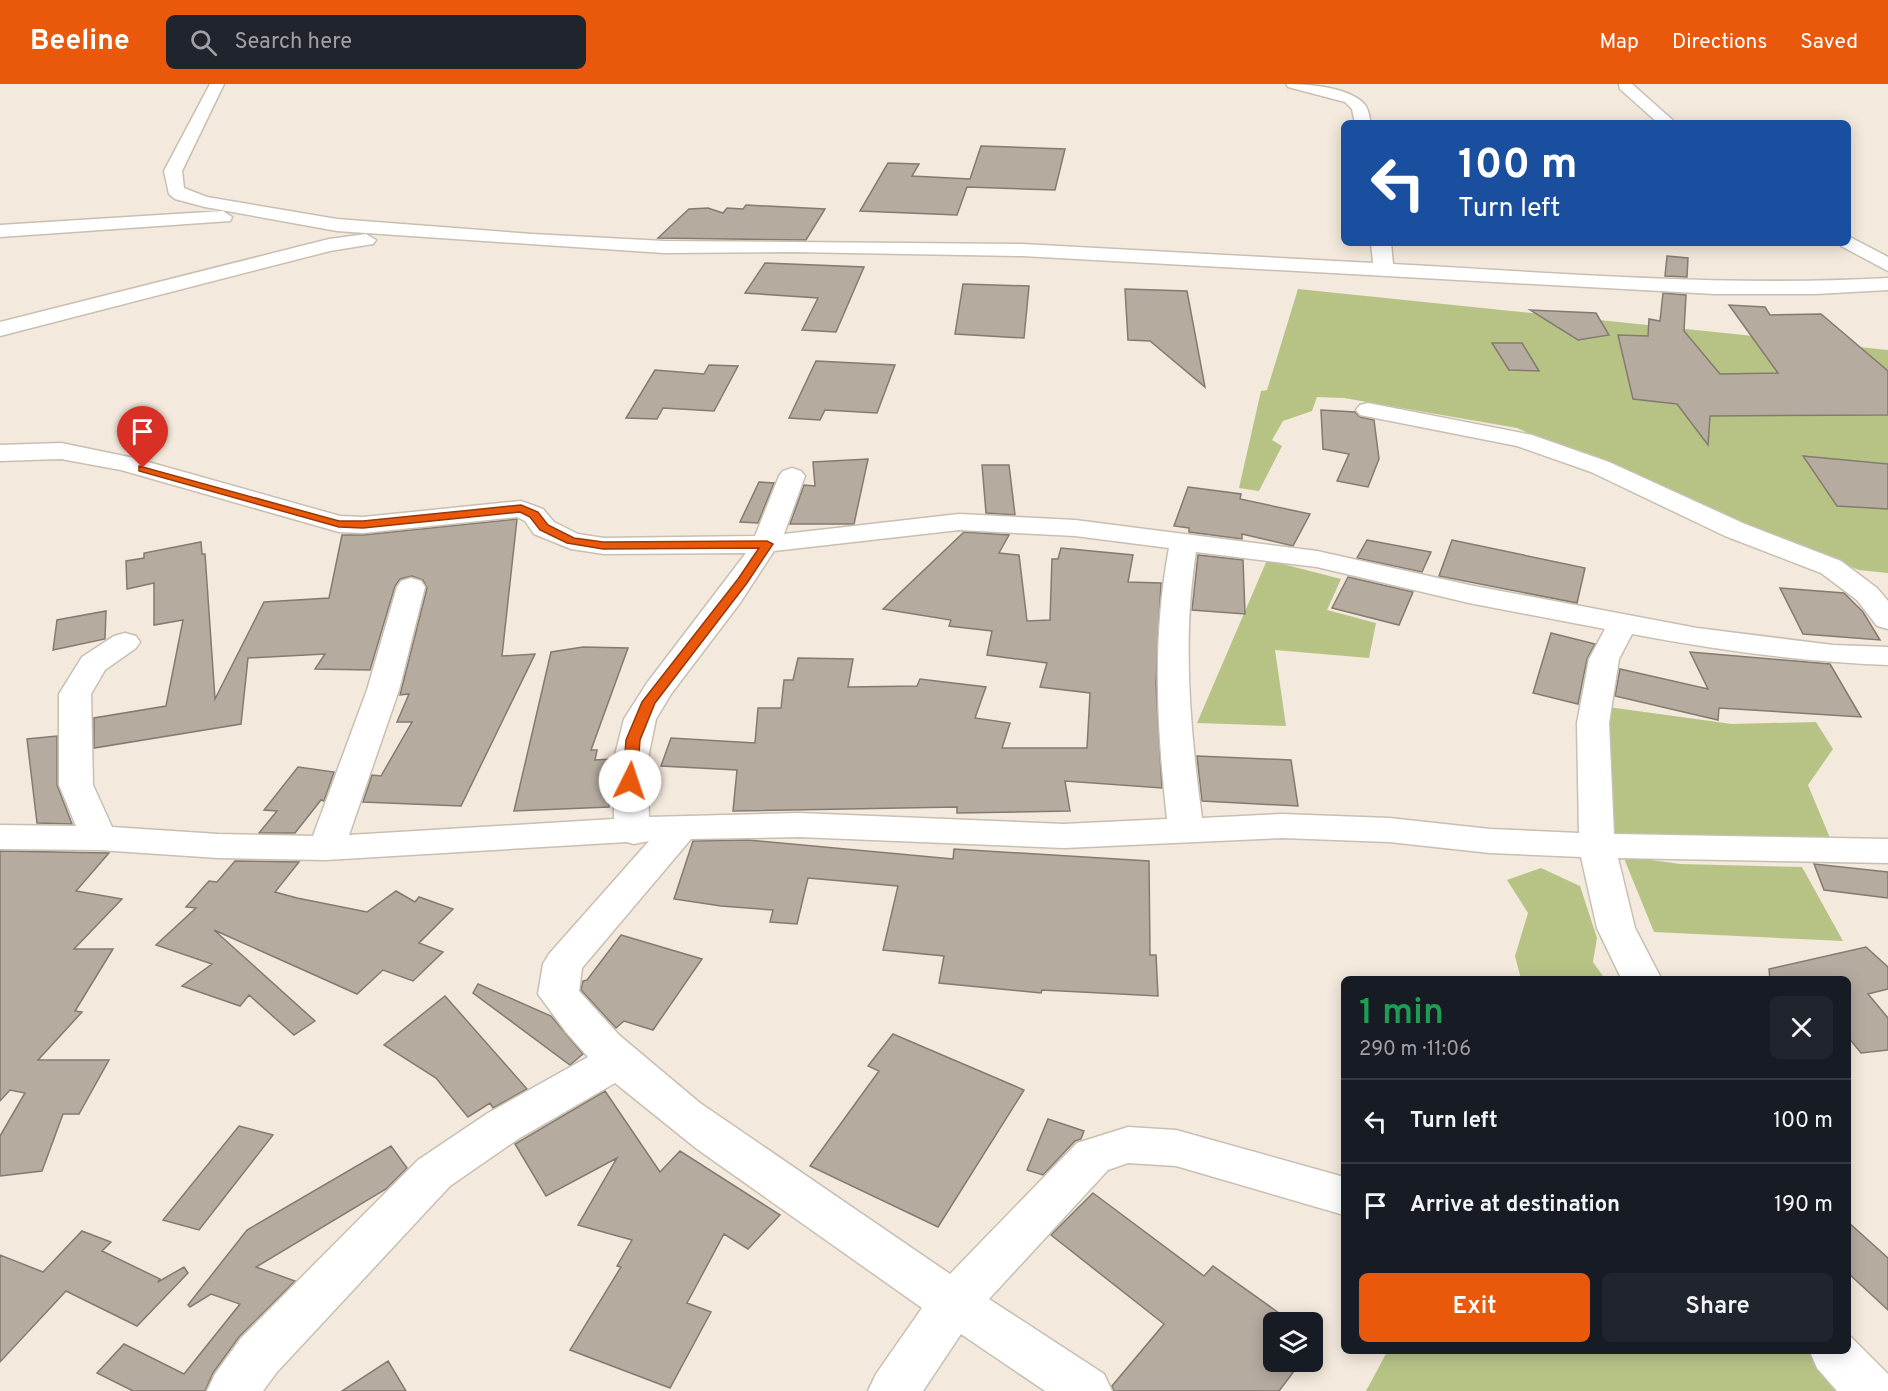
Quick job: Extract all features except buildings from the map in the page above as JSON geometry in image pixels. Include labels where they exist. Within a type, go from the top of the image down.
[{"type":"street","points":[[217,84],[173,171],[175,190],[181,195],[205,202],[337,225],[664,247],[794,246],[1022,250],[1715,288],[1816,288],[1888,284]]},
{"type":"street","points":[[1293,84],[1350,99],[1359,108],[1362,120]]},
{"type":"street","points":[[1625,85],[1665,120]]},
{"type":"street","points":[[0,231],[203,217],[297,219]]},
{"type":"street","points":[[0,329],[329,245],[427,232]]},
{"type":"street","points":[[1851,243],[1888,252]]},
{"type":"street","points":[[1851,244],[1888,265]]},
{"type":"street","points":[[1381,246],[1384,271]]},
{"type":"street","points":[[1368,410],[1523,440],[1600,467],[1734,530],[1832,567],[1868,594],[1888,620]]},
{"type":"street","points":[[0,453],[61,451],[125,463],[339,524],[363,525],[521,509],[534,515],[544,528],[571,541],[603,546],[767,544],[959,522],[1075,528],[1317,559],[1469,594],[1622,625],[1697,637],[1833,654],[1888,656]]},
{"type":"street","points":[[634,832],[629,801],[633,740],[649,702],[743,581],[767,544],[785,504],[792,476]]},
{"type":"street","points":[[1184,541],[1176,576],[1175,741],[1186,829]]},
{"type":"street","points":[[326,848],[383,690],[411,587]]},
{"type":"street","points":[[1622,625],[1604,659],[1593,723],[1597,846],[1616,928],[1640,976]]},
{"type":"street","points":[[99,838],[76,785],[75,694],[93,664],[125,642]]},
{"type":"street","points":[[0,837],[99,838],[218,846],[326,848],[681,828],[799,825],[1064,836],[1282,826],[1389,830],[1490,841],[1597,846],[1888,851]]},
{"type":"street","points":[[681,828],[563,964],[558,994],[580,1024],[616,1061],[727,1147],[954,1303],[1042,1358],[1086,1391]]},
{"type":"street","points":[[233,1391],[259,1355],[434,1173],[503,1126],[616,1061]]},
{"type":"street","points":[[894,1391],[954,1303],[1093,1156],[1128,1145],[1176,1148],[1341,1195]]},
{"type":"street","points":[[1837,1354],[1870,1391]]},
{"type":"green space","points":[[1298,289],[1888,350],[1888,573],[1859,570],[1687,504],[1517,428],[1344,398],[1317,397],[1312,411],[1283,421],[1272,440],[1282,446],[1259,491],[1239,488],[1261,391],[1267,390]]},
{"type":"green space","points":[[1267,560],[1341,579],[1327,610],[1376,623],[1369,658],[1275,650],[1286,726],[1197,723]]},
{"type":"green space","points":[[1608,707],[1732,724],[1816,722],[1833,749],[1808,785],[1830,838],[1613,841]]},
{"type":"green space","points":[[1623,856],[1680,864],[1802,867],[1843,941],[1654,932]]},
{"type":"green space","points":[[1541,868],[1580,886],[1597,938],[1593,962],[1603,976],[1520,976],[1515,956],[1528,913],[1507,880]]},
{"type":"green space","points":[[1386,1354],[1816,1354],[1853,1391],[1366,1391]]},
{"type":"route","points":[[143,468],[339,524],[363,525],[521,509],[534,515],[544,528],[571,541],[603,546],[767,544],[743,581],[649,702],[633,740],[630,781]]}]
